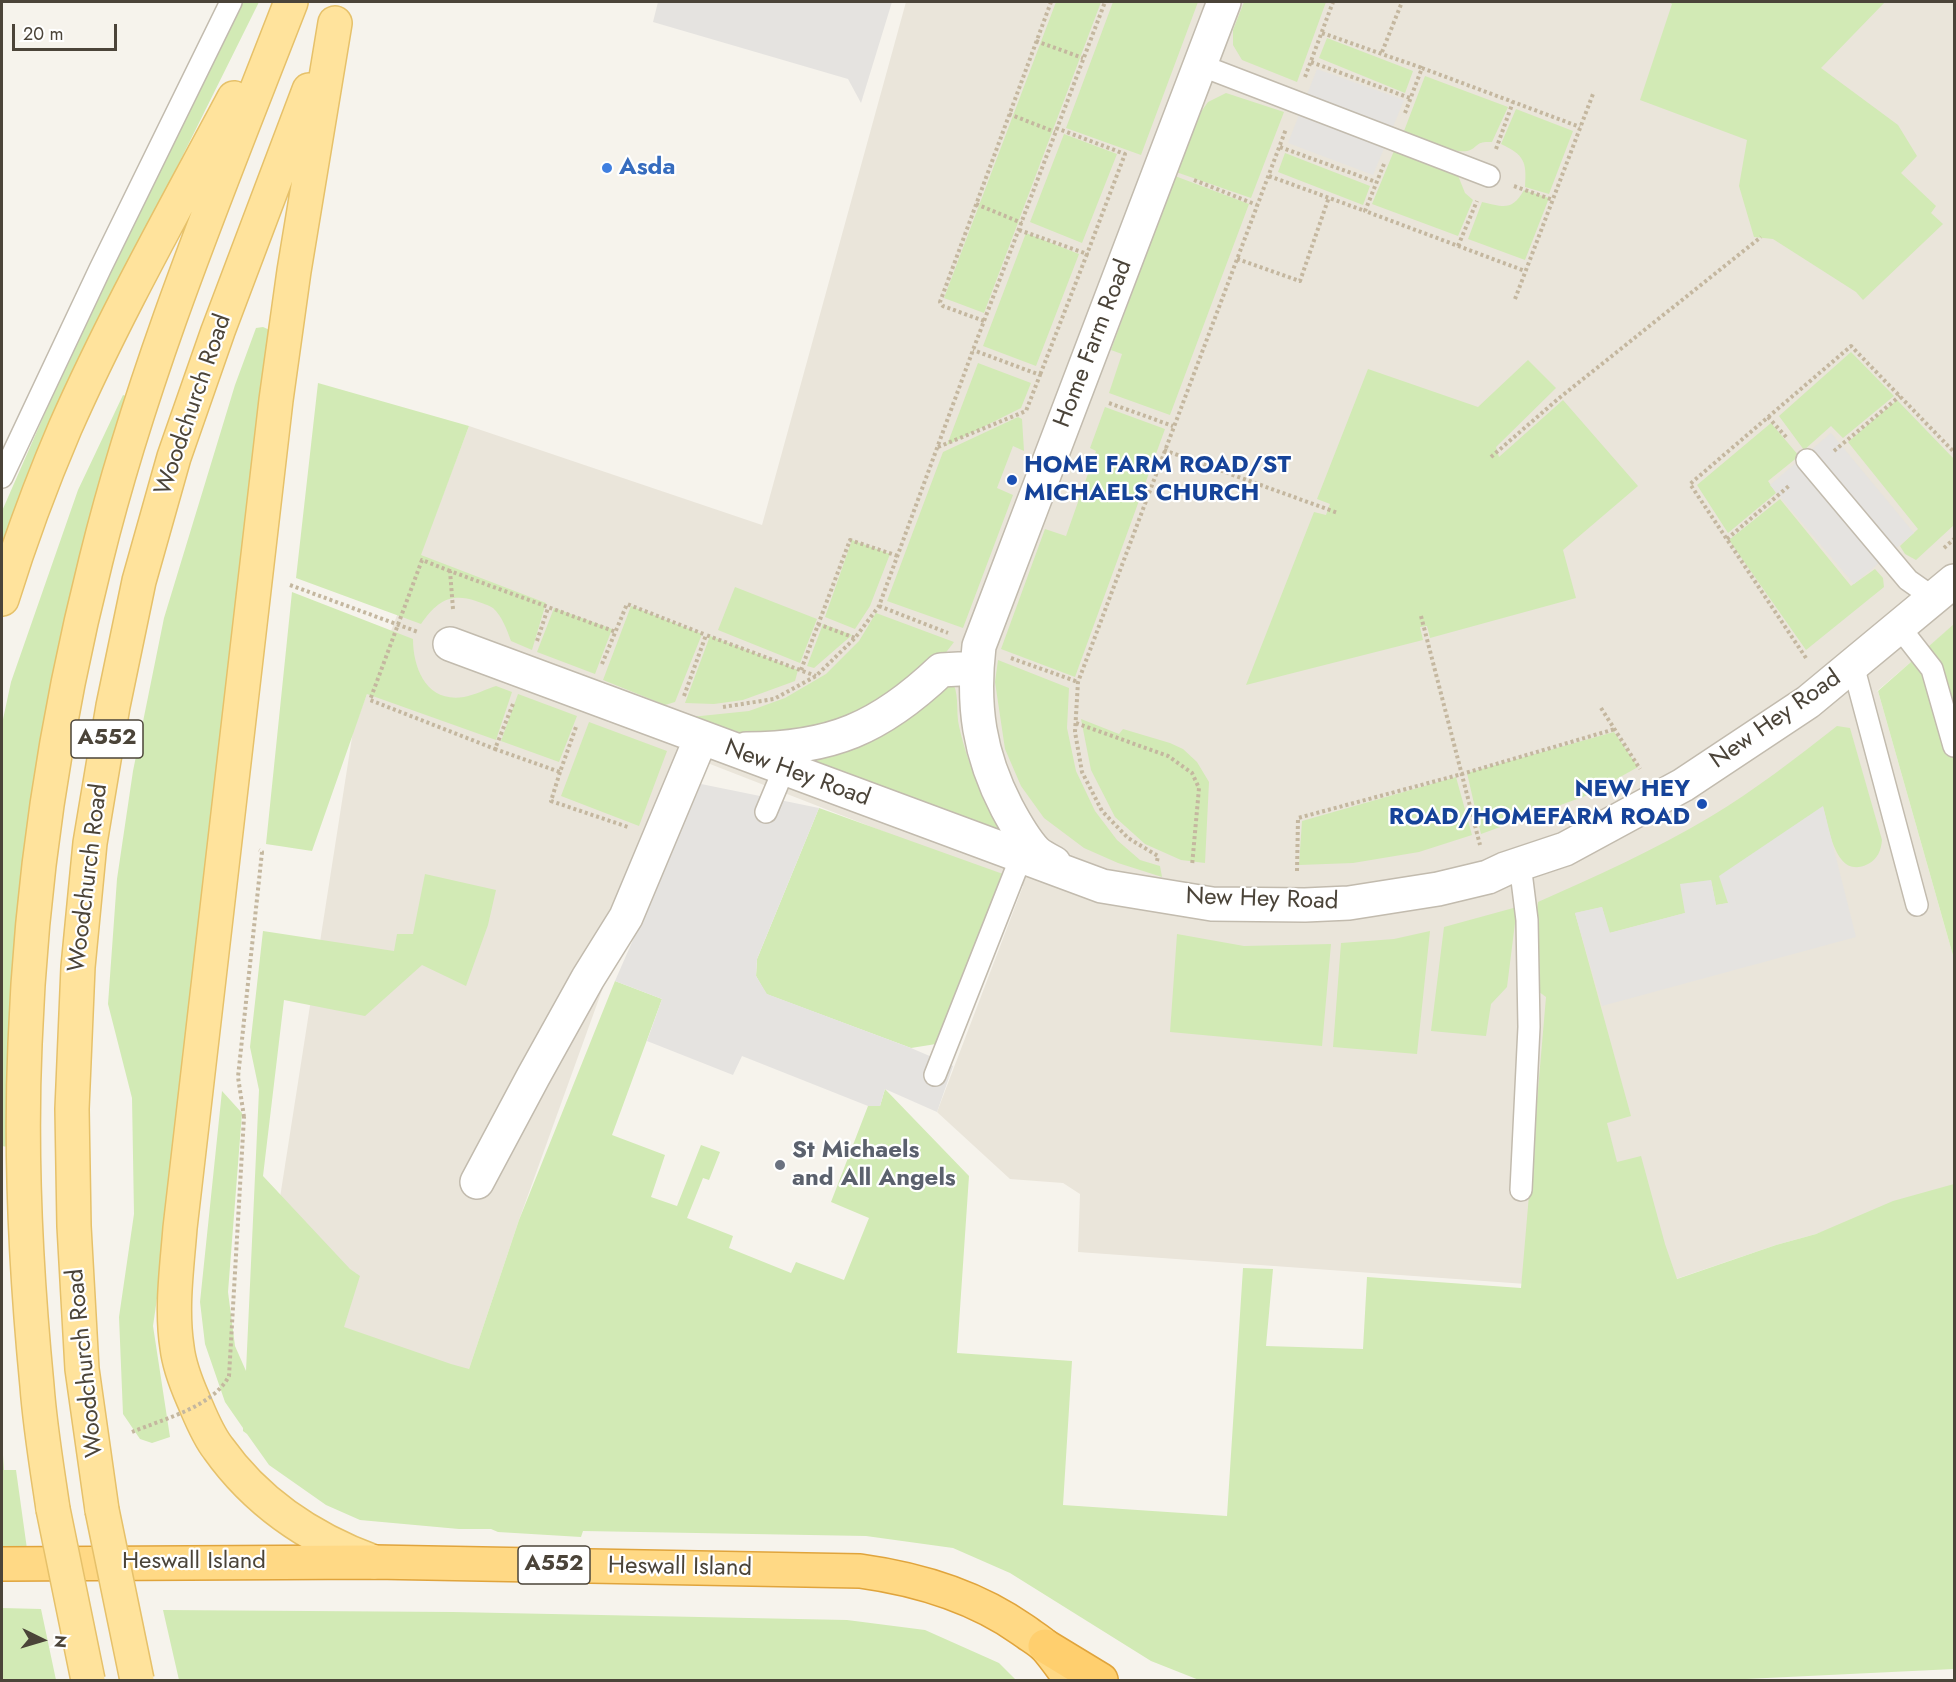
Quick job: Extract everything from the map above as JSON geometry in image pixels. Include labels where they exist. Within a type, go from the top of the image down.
[{"type":"highway","name":"Heswall Island","points":[[2,1564],[374,1562],[860,1571],[898,1576],[973,1601],[1009,1620],[1045,1646],[1073,1680]]},
{"type":"highway","points":[[1045,1646],[1101,1680]]},
{"type":"main road","points":[[2,599],[20,543],[65,428],[125,303],[286,2]]},
{"type":"main road","name":"Woodchurch Road","points":[[88,1680],[53,1509],[36,1378],[28,1271],[24,1162],[25,1045],[30,946],[39,866],[51,778],[76,644],[91,579],[130,440],[178,299],[291,2]]},
{"type":"main road","points":[[339,12],[294,271],[255,572],[180,1228],[174,1306],[177,1349],[186,1382],[217,1447],[255,1491],[282,1514],[314,1535],[374,1562]]},
{"type":"main road","name":"Woodchurch Road","points":[[137,1680],[102,1510],[82,1369],[74,1226],[72,1108],[78,967],[92,831],[112,706],[139,581],[174,457],[218,331],[339,12]]},
{"type":"street","name":"Home Farm Road","points":[[1102,886],[1068,872],[1036,853],[1014,822],[993,780],[982,742],[977,704],[978,657],[1075,391],[1224,2]]},
{"type":"street","name":"New Hey Road","points":[[450,644],[1102,886],[1212,904],[1296,905],[1349,903],[1438,889],[1488,877],[1565,849],[1683,784],[1808,702],[1945,590]]},
{"type":"street","points":[[477,1182],[588,978],[626,917],[659,838],[715,744],[771,749],[806,746],[848,734],[884,716],[919,691],[941,670],[978,657]]},
{"type":"lane","points":[[2,477],[231,2]]},
{"type":"lane","points":[[1200,65],[1489,176]]},
{"type":"lane","points":[[1807,460],[1908,580],[1945,590]]},
{"type":"lane","points":[[1900,628],[1932,669],[1954,746]]},
{"type":"lane","points":[[1853,665],[1917,905]]},
{"type":"lane","points":[[766,812],[784,769]]},
{"type":"lane","points":[[935,1075],[1021,857]]},
{"type":"lane","points":[[1520,864],[1527,920],[1528,1015],[1521,1190]]},
{"type":"path","points":[[984,321],[943,306],[940,302],[1051,2]]},
{"type":"path","points":[[722,707],[774,699],[816,676],[855,638],[879,606],[1105,2]]},
{"type":"path","points":[[1151,894],[1158,856],[1128,838],[1102,811],[1082,772],[1075,732],[1078,682],[1333,2]]},
{"type":"path","points":[[1382,51],[1402,2]]},
{"type":"path","points":[[1322,33],[1422,68]]},
{"type":"path","points":[[1036,41],[1083,58]]},
{"type":"path","points":[[1311,62],[1410,98]]},
{"type":"path","points":[[1515,299],[1593,94]]},
{"type":"path","points":[[938,447],[1026,411],[1125,154],[1009,114]]},
{"type":"path","points":[[1280,147],[1377,182]]},
{"type":"path","points":[[1162,168],[1257,205]]},
{"type":"path","points":[[1269,176],[1365,211]]},
{"type":"path","points":[[1489,176],[1553,200]]},
{"type":"path","points":[[1237,259],[1300,281],[1329,198]]},
{"type":"path","points":[[976,204],[1022,223]]},
{"type":"path","points":[[1019,230],[1087,254]]},
{"type":"path","points":[[1491,457],[1558,399],[1761,237]]},
{"type":"path","points":[[974,350],[1040,375]]},
{"type":"path","points":[[1075,391],[1173,426]]},
{"type":"path","points":[[1164,450],[1338,513]]},
{"type":"path","points":[[801,670],[850,540],[898,556]]},
{"type":"path","points":[[560,772],[370,700],[422,560],[616,632]]},
{"type":"path","points":[[450,571],[453,609]]},
{"type":"path","points":[[255,572],[450,644]]},
{"type":"path","points":[[598,674],[627,604],[816,676]]},
{"type":"path","points":[[879,606],[978,657],[1078,682]]},
{"type":"path","points":[[1421,616],[1488,877]]},
{"type":"path","points":[[818,624],[855,638]]},
{"type":"path","points":[[670,727],[706,635]]},
{"type":"path","points":[[495,748],[514,701]]},
{"type":"path","points":[[1601,708],[1644,775]]},
{"type":"path","points":[[1076,723],[1168,756],[1192,773],[1199,788],[1192,870]]},
{"type":"path","points":[[576,727],[552,801],[659,838]]},
{"type":"path","points":[[1296,905],[1298,819],[1615,729]]},
{"type":"path","points":[[132,1432],[206,1401],[224,1386],[229,1376],[244,1117]]},
{"type":"shaded area","points":[[658,2],[892,2],[861,103],[848,79],[653,22]]},
{"type":"shaded area","points":[[906,2],[1954,2],[1954,625],[1876,692],[1878,691],[1954,959],[1954,1188],[1638,1292],[1078,1252],[1080,1194],[1063,1183],[1010,1179],[937,1112],[1023,886],[687,755],[519,1220],[469,1369],[465,1411],[258,1338],[353,731],[469,426],[762,525]]},
{"type":"shaded area","points":[[1317,69],[1404,100],[1373,175],[1288,143]]},
{"type":"shaded area","points":[[1831,433],[1914,533],[1854,584],[1770,485]]},
{"type":"shaded area","points":[[701,784],[819,808],[757,959],[756,976],[767,994],[953,1066],[937,1112],[885,1089],[880,1106],[868,1106],[742,1056],[733,1075],[647,1041],[662,999],[615,981]]},
{"type":"shaded area","points":[[1823,806],[1856,937],[1602,1006],[1575,913],[1602,907],[1610,933],[1685,913],[1680,884],[1711,880],[1716,905],[1728,903],[1719,876]]},
{"type":"green space","points":[[237,2],[259,2],[115,292],[2,564],[2,511],[105,276]]},
{"type":"green space","points":[[1056,2],[1101,2],[984,313],[944,298]]},
{"type":"green space","points":[[1113,2],[1198,2],[1141,155],[1066,128]]},
{"type":"green space","points":[[1244,2],[1326,2],[1297,82],[1242,60],[1233,45],[1233,30]]},
{"type":"green space","points":[[1669,2],[1885,2],[1821,68],[1898,125],[1917,156],[1901,173],[1936,206],[1931,213],[1943,224],[1863,300],[1856,292],[1773,239],[1754,237],[1739,186],[1747,140],[1640,100],[1672,4]]},
{"type":"green space","points":[[1327,38],[1413,71],[1405,93],[1319,58]]},
{"type":"green space","points":[[1425,76],[1508,107],[1492,142],[1482,142],[1467,151],[1453,150],[1404,131]]},
{"type":"green space","points":[[1226,93],[1284,112],[1251,198],[1176,172],[1198,116],[1208,102]]},
{"type":"green space","points":[[1516,109],[1573,131],[1549,194],[1525,187],[1522,160],[1515,152],[1501,144]]},
{"type":"green space","points":[[1064,134],[1117,154],[1082,243],[1030,222]]},
{"type":"green space","points":[[1396,146],[1455,168],[1465,193],[1473,200],[1458,236],[1372,204]]},
{"type":"green space","points":[[1285,153],[1370,186],[1363,205],[1278,172]]},
{"type":"green space","points":[[1175,176],[1249,204],[1170,415],[1109,393],[1122,354],[1111,350]]},
{"type":"green space","points":[[1524,190],[1549,198],[1525,260],[1468,239],[1482,202],[1507,206],[1520,197]]},
{"type":"green space","points":[[1026,233],[1079,254],[1036,366],[983,346]]},
{"type":"green space","points":[[263,327],[272,331],[166,1236],[153,1326],[170,1437],[152,1443],[140,1439],[123,1414],[119,1317],[134,1214],[132,1098],[108,1004],[117,879],[133,771],[164,618],[235,385],[256,328]]},
{"type":"green space","points":[[1851,352],[1894,396],[1843,438],[1831,426],[1804,450],[1779,416]]},
{"type":"green space","points":[[1528,360],[1556,388],[1496,447],[1499,457],[1563,400],[1638,486],[1563,550],[1576,598],[1430,638],[1427,626],[1420,627],[1423,640],[1246,685],[1314,512],[1326,515],[1330,504],[1317,499],[1368,369],[1478,407]]},
{"type":"green space","points":[[978,363],[1031,383],[1021,408],[947,445]]},
{"type":"green space","points":[[318,383],[469,426],[421,555],[546,603],[532,650],[511,641],[496,611],[476,601],[458,598],[444,601],[432,610],[421,624],[296,578]]},
{"type":"green space","points":[[123,395],[131,398],[80,580],[13,1148],[2,1146],[2,724],[11,682],[78,490]]},
{"type":"green space","points":[[1897,400],[1954,459],[1954,525],[1916,560],[1905,554],[1900,546],[1918,529],[1848,442]]},
{"type":"green space","points":[[1105,407],[1165,429],[1075,677],[1001,649],[1045,529],[1066,536],[1096,451],[1090,448]]},
{"type":"green space","points":[[1018,417],[1022,419],[1024,451],[1013,446],[997,488],[1013,495],[963,628],[887,601],[943,452]]},
{"type":"green space","points":[[1771,423],[1799,456],[1768,481],[1776,493],[1728,533],[1697,485]]},
{"type":"green space","points":[[1780,499],[1851,586],[1875,569],[1883,578],[1884,587],[1806,650],[1729,540]]},
{"type":"green space","points":[[852,540],[890,554],[870,606],[855,629],[825,617]]},
{"type":"green space","points":[[735,587],[817,619],[800,663],[718,630]]},
{"type":"green space","points":[[292,592],[413,639],[419,672],[425,682],[440,695],[464,697],[496,686],[512,692],[496,740],[367,694],[312,851],[266,844]]},
{"type":"green space","points":[[631,606],[702,634],[675,702],[665,705],[603,680]]},
{"type":"green space","points":[[554,608],[612,629],[595,674],[537,652]]},
{"type":"green space","points":[[876,613],[954,642],[944,655],[855,719],[768,735],[739,732],[691,717],[749,711],[785,698],[826,674],[859,641]]},
{"type":"green space","points":[[823,624],[852,635],[814,668],[807,666]]},
{"type":"green space","points":[[1954,624],[1954,959],[1878,691]]},
{"type":"green space","points":[[710,636],[798,670],[795,681],[743,700],[714,704],[685,703]]},
{"type":"green space","points":[[998,660],[1069,688],[1067,728],[1076,771],[1095,811],[1117,840],[1140,860],[1160,866],[1162,877],[1118,863],[1084,848],[1044,818],[1021,786],[1005,749],[995,682]]},
{"type":"green space","points":[[941,684],[954,685],[959,726],[968,757],[985,796],[1010,834],[812,766],[809,759]]},
{"type":"green space","points":[[518,694],[577,716],[559,762],[501,741]]},
{"type":"green space","points":[[1081,719],[1119,734],[1123,729],[1170,743],[1183,749],[1197,762],[1209,782],[1205,863],[1181,860],[1145,844],[1115,817],[1091,770]]},
{"type":"green space","points":[[589,722],[667,751],[639,826],[561,796]]},
{"type":"green space","points":[[1837,726],[1850,728],[1882,840],[1874,860],[1857,867],[1848,865],[1841,859],[1831,838],[1823,807],[1728,903],[1716,905],[1711,880],[1685,913],[1609,933],[1602,907],[1575,913],[1631,1116],[1607,1123],[1617,1162],[1641,1156],[1677,1279],[1776,1245],[1816,1234],[1893,1201],[1954,1184],[1954,1669],[1725,1680],[1199,1680],[1151,1661],[1010,1573],[953,1548],[866,1536],[583,1531],[581,1537],[360,1520],[326,1505],[269,1465],[243,1431],[225,1402],[205,1344],[200,1302],[222,1091],[242,1113],[228,1292],[235,1346],[246,1371],[259,1090],[250,1047],[263,931],[394,951],[397,934],[413,934],[425,874],[496,890],[488,925],[466,986],[422,965],[365,1016],[284,1000],[263,1176],[350,1269],[360,1276],[344,1327],[469,1369],[519,1220],[615,981],[662,999],[612,1135],[665,1155],[651,1197],[677,1206],[701,1145],[720,1152],[709,1180],[703,1178],[687,1218],[733,1236],[729,1248],[791,1273],[796,1262],[844,1280],[869,1218],[831,1202],[868,1106],[880,1106],[885,1089],[969,1176],[957,1353],[1072,1361],[1063,1505],[1227,1516],[1243,1268],[1273,1269],[1266,1346],[1363,1349],[1367,1277],[1521,1288],[1546,997],[1527,983],[1538,902],[1647,852],[1727,807]]},
{"type":"green space","points":[[1614,732],[1638,767],[1588,795],[1481,834],[1467,773]]},
{"type":"green space","points":[[1456,777],[1472,835],[1419,852],[1353,863],[1299,865],[1302,821]]},
{"type":"green space","points":[[819,808],[1003,874],[948,1031],[936,1044],[911,1048],[766,994],[756,976],[757,959]]},
{"type":"green space","points":[[1517,907],[1507,987],[1491,1004],[1486,1036],[1431,1031],[1444,927]]},
{"type":"green space","points":[[1430,931],[1417,1054],[1333,1047],[1341,943],[1394,939]]},
{"type":"green space","points":[[1177,934],[1244,946],[1331,944],[1322,1046],[1170,1032]]},
{"type":"green space","points":[[2,1440],[4,1470],[16,1470],[27,1549],[2,1548]]},
{"type":"green space","points":[[2,1608],[41,1609],[56,1680],[2,1680]]},
{"type":"green space","points":[[163,1610],[453,1612],[847,1620],[925,1630],[999,1663],[1016,1680],[179,1680]]},
{"type":"place","name":"Asda","points":[[607,168]]},
{"type":"place","name":"HOME FARM ROAD/ST MICHAELS CHURCH","points":[[1012,480]]},
{"type":"place","name":"NEW HEY ROAD/HOMEFARM ROAD","points":[[1702,804]]},
{"type":"place","name":"St Michaels and All Angels","points":[[780,1165]]}]
